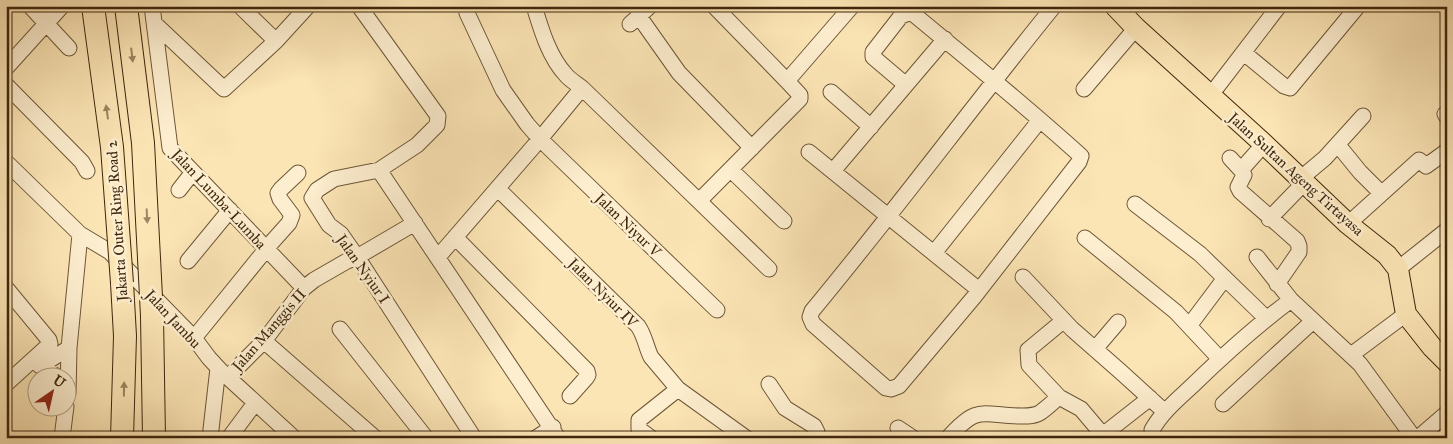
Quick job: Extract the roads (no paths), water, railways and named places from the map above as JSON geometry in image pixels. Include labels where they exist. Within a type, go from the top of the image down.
[{"type":"highway","name":"Jakarta Outer Ring Road 2","points":[[93,6],[112,146],[122,283],[125,336],[122,438]]},
{"type":"highway","name":"Jakarta Outer Ring Road 2","points":[[126,6],[143,143],[152,316],[154,438]]},
{"type":"main road","name":"Jalan Sultan Ageng Tirtayasa","points":[[1115,6],[1136,28],[1264,144],[1348,224],[1387,255],[1398,269]]},
{"type":"main road","points":[[1398,269],[1406,314],[1432,347],[1447,362]]},
{"type":"street","points":[[30,6],[69,48]]},
{"type":"street","points":[[9,60],[62,6]]},
{"type":"street","name":"Jalan Lumba-Lumba","points":[[152,6],[170,148],[304,288]]},
{"type":"street","points":[[240,6],[276,41]]},
{"type":"street","points":[[154,24],[224,89],[276,41],[308,6]]},
{"type":"street","name":"Jalan Nyiur I","points":[[359,6],[438,116],[437,125],[417,144],[379,170],[334,179],[317,190],[312,198],[329,225],[341,234],[357,257],[474,438]]},
{"type":"street","points":[[534,6],[543,34],[556,62],[566,76],[582,88],[769,269]]},
{"type":"street","points":[[699,201],[799,101],[800,95],[714,6]]},
{"type":"street","points":[[787,81],[852,6]]},
{"type":"street","points":[[906,85],[873,57],[873,52],[901,16],[911,12],[944,39],[993,81],[1040,120],[1081,156],[1079,162],[979,290],[899,386],[891,389],[886,388],[814,324],[810,316],[812,311],[889,216],[993,81],[1054,6]]},
{"type":"street","points":[[1210,96],[1279,6]]},
{"type":"street","points":[[1244,53],[1284,86],[1290,88],[1358,6]]},
{"type":"street","name":"Jalan Niyur V","points":[[466,13],[503,90],[540,140],[717,310]]},
{"type":"street","points":[[639,15],[679,73],[752,148]]},
{"type":"street","points":[[1084,89],[1136,28]]},
{"type":"street","points":[[834,171],[944,39]]},
{"type":"street","points":[[6,85],[82,162],[87,171]]},
{"type":"street","points":[[438,257],[540,140],[582,88]]},
{"type":"street","points":[[831,92],[871,127]]},
{"type":"street","points":[[1269,219],[1363,116]]},
{"type":"street","points":[[934,253],[1040,120]]},
{"type":"street","points":[[1241,170],[1264,144]]},
{"type":"street","points":[[1338,144],[1360,172],[1381,193]]},
{"type":"street","points":[[809,152],[979,290]]},
{"type":"street","points":[[1348,224],[1419,160],[1426,166],[1447,152]]},
{"type":"street","points":[[1230,158],[1244,175],[1239,183],[1240,191],[1269,219],[1296,241],[1299,246],[1299,252],[1278,284]]},
{"type":"street","name":"Jalan Jambu","points":[[6,162],[80,234],[110,252],[194,338],[209,358],[294,438]]},
{"type":"street","points":[[379,170],[555,432],[536,438]]},
{"type":"street","points":[[732,170],[784,221]]},
{"type":"street","points":[[179,190],[193,172]]},
{"type":"street","points":[[194,338],[291,220],[292,215],[280,199],[278,193],[298,173]]},
{"type":"street","name":"Jalan Nyiur IV","points":[[498,189],[638,326],[644,335],[651,357],[678,389],[746,438]]},
{"type":"street","points":[[1135,204],[1200,254],[1266,318]]},
{"type":"street","points":[[188,261],[230,210]]},
{"type":"street","name":"Jalan Manggis II","points":[[223,372],[264,341],[304,288],[314,280],[357,257],[414,222]]},
{"type":"street","points":[[1398,269],[1447,230]]},
{"type":"street","points":[[67,366],[80,234]]},
{"type":"street","points":[[455,237],[587,371],[588,375],[586,378],[570,396]]},
{"type":"street","points":[[1085,238],[1176,312],[1220,359]]},
{"type":"street","points":[[1257,258],[1291,300],[1360,364],[1416,438],[1444,420]]},
{"type":"street","points":[[1023,277],[1063,321],[1150,398],[1161,417]]},
{"type":"street","points":[[1189,326],[1225,278]]},
{"type":"street","points":[[9,295],[49,340],[50,344],[36,363]]},
{"type":"street","points":[[1154,438],[1152,430],[1161,417],[1220,359],[1266,318],[1291,300]]},
{"type":"street","points":[[1350,356],[1406,314]]},
{"type":"street","points":[[1063,321],[1028,350],[1029,365],[1059,397],[1081,410],[1101,436],[1150,398]]},
{"type":"street","points":[[1223,404],[1313,321]]},
{"type":"street","points":[[1095,350],[1118,322]]},
{"type":"street","points":[[340,329],[417,434]]},
{"type":"street","points":[[264,341],[375,438]]},
{"type":"street","points":[[6,384],[36,363],[69,348]]},
{"type":"street","points":[[36,363],[40,366]]},
{"type":"street","points":[[210,438],[214,394],[223,372]]},
{"type":"street","points":[[769,384],[785,408],[814,426],[817,432],[814,438]]},
{"type":"street","points":[[651,438],[639,429],[639,420],[678,389]]},
{"type":"street","points":[[948,438],[961,423],[973,415],[984,413],[1010,416],[1040,414],[1059,397]]},
{"type":"street","points":[[229,438],[255,403]]},
{"type":"street","points":[[62,438],[65,416]]},
{"type":"street","points":[[898,428],[912,438]]}]
